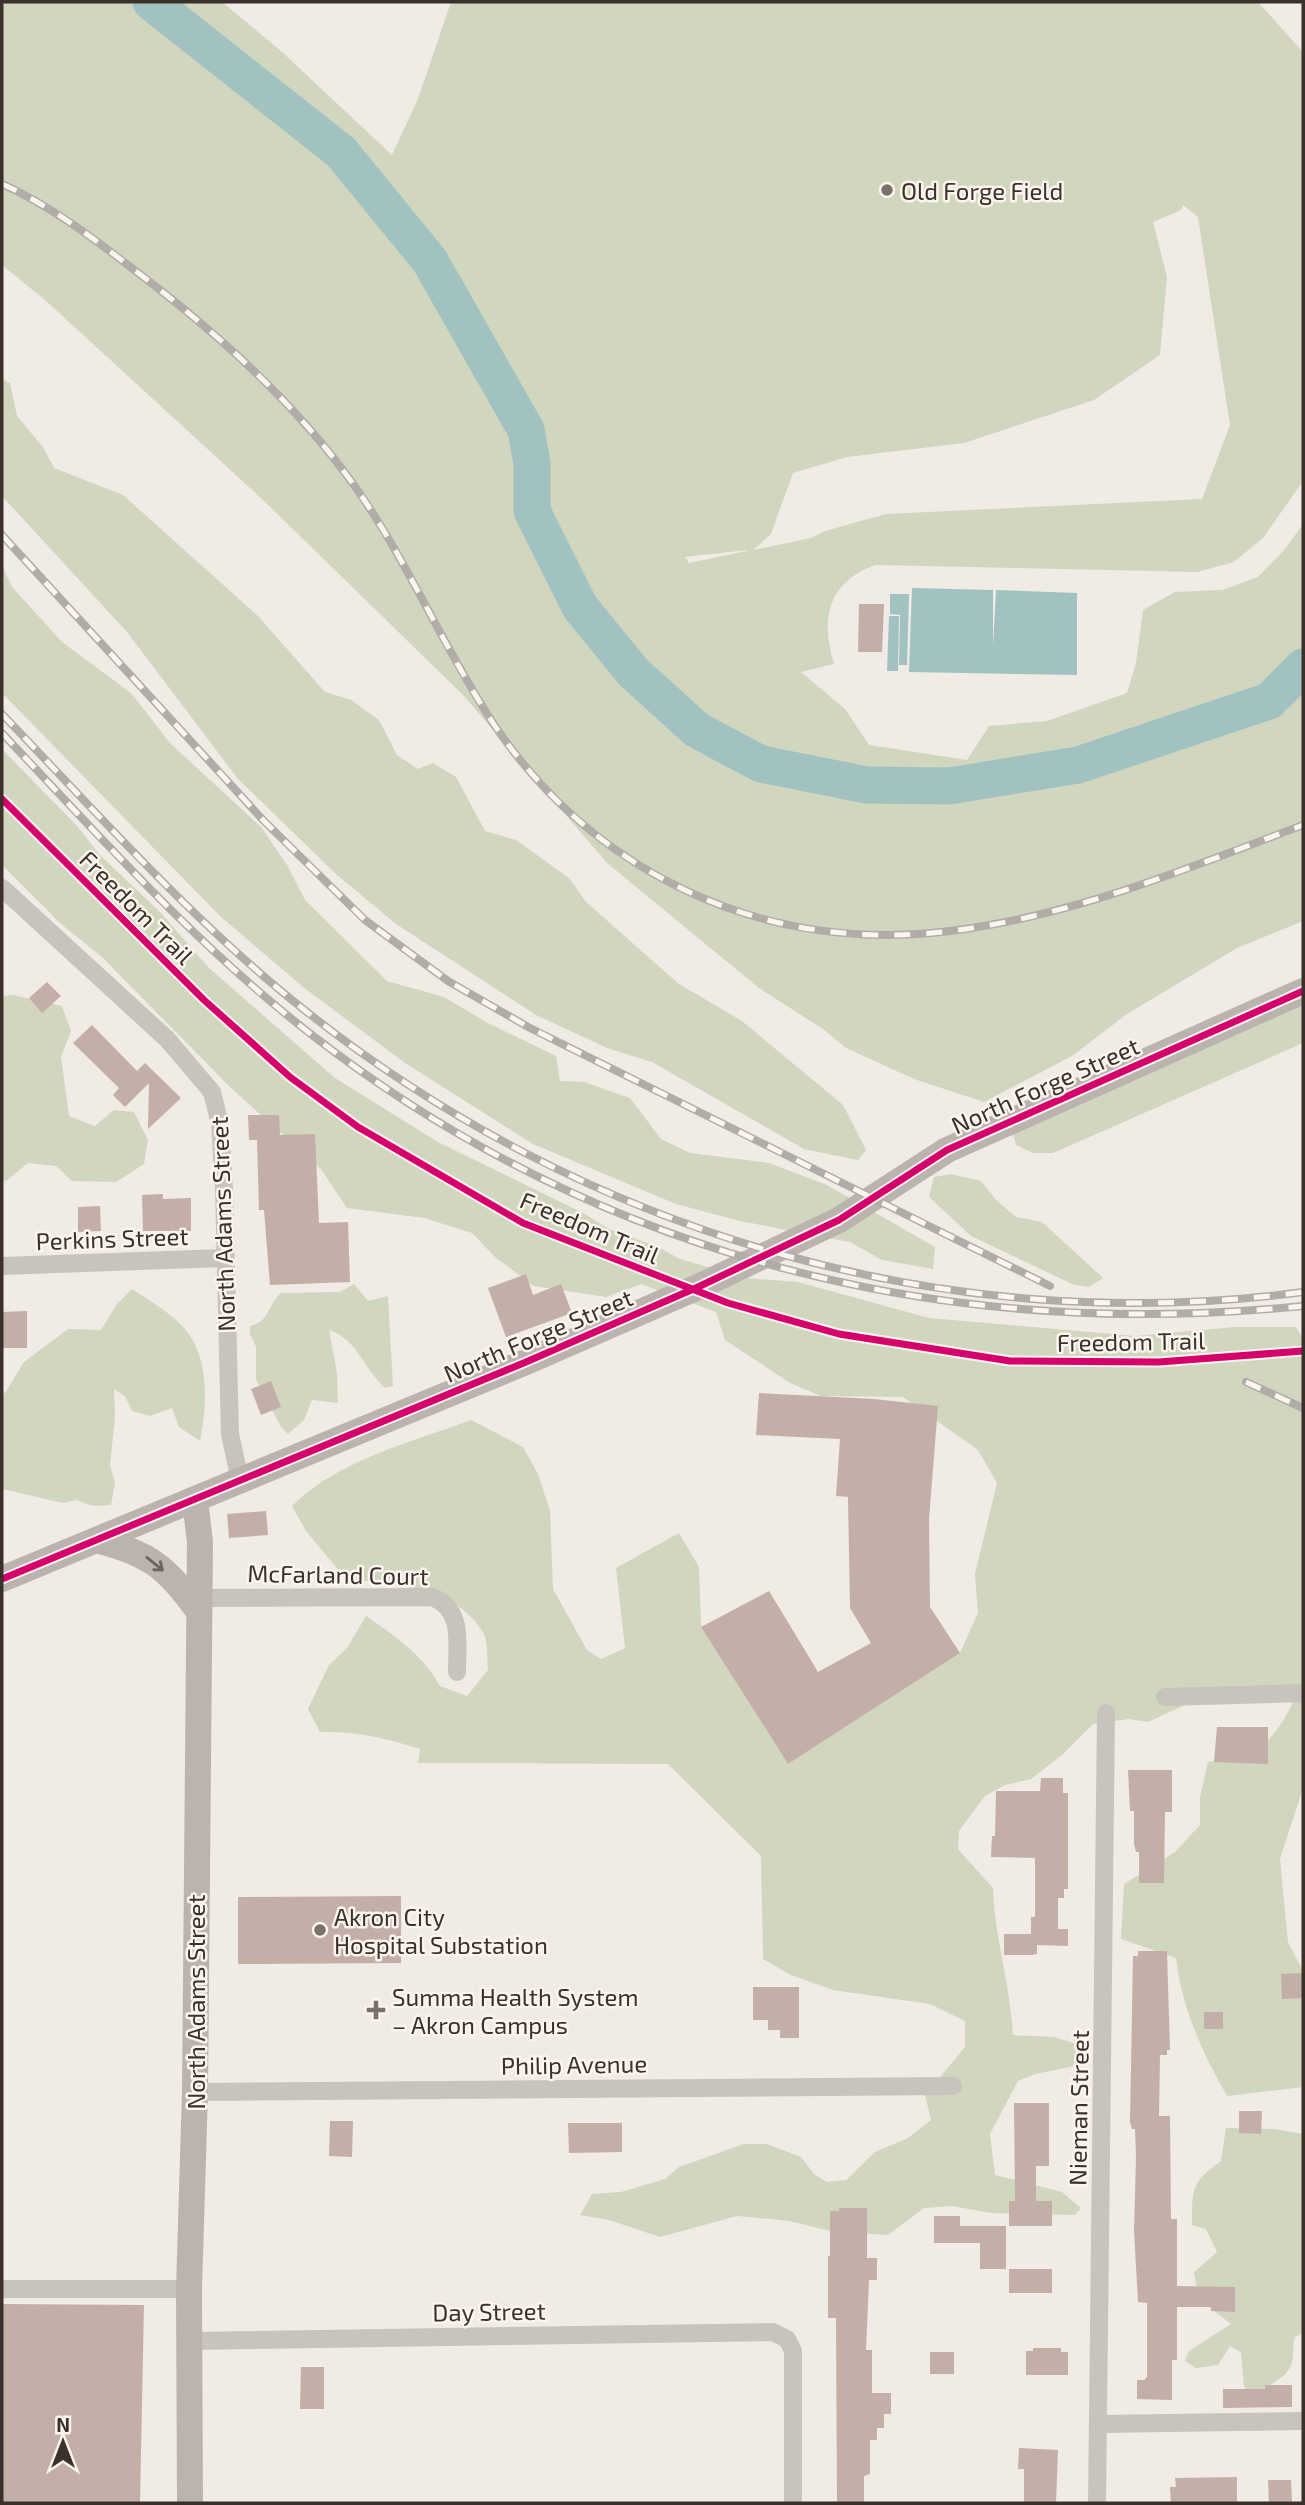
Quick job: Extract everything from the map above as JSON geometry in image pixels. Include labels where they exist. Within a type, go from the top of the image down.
[{"type":"street","name":"North Adams Street","points":[[2,888],[167,1039],[212,1092],[220,1124],[230,1434],[240,1480]]},
{"type":"street","name":"North Forge Street","points":[[2,1579],[526,1362],[795,1243],[839,1220],[947,1150],[1303,991]]},
{"type":"street","name":"Perkins Street","points":[[2,1266],[223,1258]]},
{"type":"street","name":"North Adams Street","points":[[190,2503],[189,2290],[195,2092],[200,1542],[195,1500]]},
{"type":"street","points":[[96,1540],[132,1549],[150,1558],[199,1605]]},
{"type":"street","name":"McFarland Court","points":[[199,1605],[432,1597],[443,1601],[454,1614],[457,1672]]},
{"type":"street","points":[[1165,1697],[1303,1693]]},
{"type":"street","name":"Nieman Street","points":[[1097,2503],[1107,1713]]},
{"type":"street","name":"Philip Avenue","points":[[195,2092],[953,2086]]},
{"type":"street","points":[[2,2289],[189,2290]]},
{"type":"street","name":"Day Street","points":[[191,2341],[773,2332],[787,2339],[793,2351],[793,2503]]},
{"type":"street","points":[[1099,2424],[1303,2421]]},
{"type":"green space","points":[[2,2],[222,2],[281,51],[392,155],[418,99],[451,2],[1258,2],[1303,52],[1303,481],[1263,538],[1234,562],[1197,572],[875,565],[847,581],[832,604],[828,617],[828,632],[834,664],[801,672],[845,709],[869,745],[967,760],[989,726],[1047,721],[1127,693],[1136,663],[1143,610],[1175,592],[1222,590],[1258,577],[1285,549],[1303,524],[1303,921],[1237,948],[1127,1014],[1072,1056],[984,1102],[914,1079],[846,1048],[823,1029],[759,988],[607,863],[463,695],[262,499],[45,300],[2,265]],"holes":[[[1183,205],[1198,217],[1230,425],[1202,499],[886,514],[825,531],[811,538],[753,550],[771,534],[793,473],[847,457],[964,443],[1094,400],[1160,355],[1167,277],[1153,222],[1181,210]],[[747,550],[689,563],[685,557]]]},
{"type":"green space","points":[[2,379],[10,383],[17,416],[43,447],[54,468],[123,495],[258,616],[325,692],[351,700],[379,720],[397,755],[418,769],[433,763],[456,777],[485,831],[516,840],[569,878],[586,902],[679,984],[742,1021],[843,1105],[866,1150],[858,1160],[804,1149],[652,1062],[607,1048],[536,1015],[396,924],[336,874],[238,779],[127,632],[2,496]]},
{"type":"green space","points":[[2,566],[12,587],[62,642],[131,693],[170,743],[261,827],[287,865],[305,900],[387,981],[444,997],[486,1022],[556,1056],[560,1081],[584,1082],[630,1098],[661,1139],[690,1153],[769,1163],[827,1185],[935,1247],[933,1269],[882,1260],[850,1242],[740,1221],[676,1204],[533,1144],[405,1063],[303,987],[220,916],[2,693]]},
{"type":"green space","points":[[2,749],[77,826],[100,855],[160,912],[209,968],[335,1078],[438,1142],[583,1213],[609,1229],[656,1246],[680,1259],[746,1278],[798,1282],[929,1318],[1135,1336],[1235,1327],[1296,1327],[1303,1339],[1303,1788],[1280,1859],[1288,1942],[1303,1971],[1303,2087],[1227,2096],[1194,2030],[1183,1995],[1176,1958],[1121,1939],[1124,1884],[1175,1852],[1200,1825],[1200,1797],[1208,1762],[1238,1756],[1260,1746],[1278,1729],[1293,1702],[1284,1686],[1220,1689],[1148,1722],[1129,1719],[1093,1724],[1062,1755],[1031,1779],[1005,1785],[985,1796],[959,1831],[958,1849],[993,1888],[1013,2035],[1054,2037],[1077,2044],[1075,2066],[1035,2074],[1018,2081],[990,2134],[995,2175],[1062,2192],[1081,2208],[1075,2215],[991,2213],[952,2206],[924,2208],[888,2235],[834,2232],[790,2221],[737,2216],[660,2237],[609,2220],[580,2215],[592,2194],[621,2192],[665,2179],[679,2167],[744,2144],[767,2144],[801,2157],[814,2174],[827,2182],[846,2180],[875,2152],[908,2138],[931,2120],[925,2095],[965,2047],[965,2021],[930,2004],[833,1990],[791,1975],[763,1959],[761,1856],[668,1764],[418,1763],[420,1749],[371,1736],[320,1732],[308,1709],[329,1665],[347,1648],[366,1616],[417,1656],[440,1686],[467,1696],[488,1670],[487,1645],[483,1632],[471,1617],[440,1596],[403,1586],[345,1578],[306,1531],[292,1506],[310,1490],[353,1464],[471,1420],[523,1447],[538,1474],[550,1511],[553,1589],[587,1650],[601,1659],[625,1648],[616,1568],[679,1533],[699,1567],[701,1627],[788,1764],[960,1653],[978,1613],[975,1574],[997,1483],[978,1450],[903,1397],[821,1396],[790,1383],[725,1340],[716,1312],[641,1284],[606,1297],[534,1286],[495,1257],[472,1233],[424,1218],[347,1208],[321,1169],[231,1088],[102,957],[61,924],[2,865]]},
{"type":"green space","points":[[13,995],[62,1006],[71,1031],[61,1057],[69,1116],[95,1126],[114,1110],[134,1112],[148,1140],[144,1164],[116,1182],[72,1181],[56,1166],[28,1163],[6,1181],[2,1180],[2,996]]},
{"type":"green space","points":[[1303,998],[1303,1043],[1053,1153],[1033,1153],[1016,1145],[1013,1134]]},
{"type":"green space","points":[[951,1174],[981,1181],[996,1200],[1016,1217],[1042,1222],[1103,1278],[1089,1287],[1072,1284],[971,1236],[929,1197],[934,1177]]},
{"type":"green space","points":[[354,1284],[368,1301],[388,1296],[393,1386],[385,1388],[354,1348],[329,1330],[337,1373],[338,1403],[312,1400],[304,1420],[288,1434],[281,1427],[256,1379],[256,1347],[250,1334],[250,1326],[265,1317],[281,1293],[340,1292]]},
{"type":"green space","points":[[132,1289],[185,1329],[199,1354],[205,1383],[200,1441],[179,1427],[172,1408],[150,1416],[132,1411],[125,1396],[114,1389],[115,1418],[110,1465],[115,1483],[111,1505],[93,1506],[76,1500],[63,1503],[2,1489],[2,1392],[5,1393],[24,1362],[68,1329],[101,1330],[117,1304]]},
{"type":"green space","points":[[1226,2128],[1274,2129],[1303,2134],[1303,2333],[1295,2337],[1292,2363],[1287,2372],[1261,2392],[1254,2403],[1244,2386],[1241,2352],[1230,2346],[1218,2365],[1196,2368],[1185,2361],[1189,2351],[1231,2324],[1199,2299],[1194,2272],[1217,2252],[1206,2229],[1192,2225],[1195,2188],[1204,2175],[1221,2161]]},
{"type":"water","points":[[912,588],[993,590],[993,647],[996,590],[1077,593],[1077,675],[909,672]]},
{"type":"water","points":[[890,594],[909,594],[907,665],[899,665],[900,615],[890,614]]},
{"type":"water","points":[[889,616],[899,616],[898,671],[887,671]]},
{"type":"building","points":[[859,604],[884,604],[882,652],[858,652]]},
{"type":"building","points":[[47,982],[61,996],[42,1013],[29,998]]},
{"type":"building","points":[[92,1025],[137,1071],[145,1063],[181,1098],[148,1129],[149,1083],[125,1107],[113,1095],[119,1088],[73,1043]]},
{"type":"building","points":[[248,1115],[279,1115],[280,1135],[315,1134],[319,1223],[348,1222],[350,1282],[270,1285],[264,1210],[259,1210],[257,1140],[249,1140]]},
{"type":"building","points":[[163,1194],[163,1199],[191,1198],[191,1231],[143,1231],[142,1195]]},
{"type":"building","points":[[100,1206],[101,1231],[78,1232],[78,1207]]},
{"type":"building","points":[[526,1274],[533,1295],[561,1284],[572,1313],[506,1337],[488,1288]]},
{"type":"building","points":[[27,1311],[27,1348],[2,1348],[2,1312]]},
{"type":"building","points":[[271,1381],[281,1407],[261,1415],[251,1389]]},
{"type":"building","points":[[759,1393],[874,1399],[938,1406],[929,1519],[930,1607],[960,1653],[788,1764],[701,1627],[769,1591],[818,1672],[871,1643],[850,1608],[848,1497],[836,1496],[840,1439],[756,1435]]},
{"type":"building","points":[[266,1511],[268,1535],[229,1538],[227,1514]]},
{"type":"building","points":[[1217,1727],[1268,1727],[1268,1764],[1214,1762]]},
{"type":"building","points":[[1128,1770],[1172,1770],[1172,1812],[1165,1812],[1164,1883],[1139,1883],[1139,1852],[1136,1852],[1134,1844],[1134,1811],[1130,1811]]},
{"type":"building","points":[[1041,1778],[1063,1778],[1063,1793],[1068,1793],[1068,1889],[1064,1889],[1064,1898],[1058,1898],[1058,1929],[1068,1929],[1068,1946],[1037,1945],[1037,1954],[1004,1955],[1004,1934],[1031,1934],[1031,1917],[1035,1917],[1035,1858],[991,1857],[992,1836],[995,1836],[996,1791],[1040,1791]]},
{"type":"building","name":"Akron City Hospital Substation","points":[[401,1896],[401,1963],[238,1964],[238,1897]]},
{"type":"building","points":[[1138,1951],[1167,1951],[1170,2050],[1167,2050],[1167,2055],[1160,2055],[1159,2116],[1170,2116],[1171,2219],[1177,2219],[1177,2286],[1235,2287],[1235,2312],[1211,2311],[1211,2307],[1177,2307],[1177,2360],[1172,2360],[1172,2400],[1137,2399],[1137,2380],[1147,2377],[1147,2303],[1138,2302],[1134,2231],[1135,2129],[1132,2129],[1130,2122],[1133,1956],[1138,1956]]},
{"type":"building","points":[[1302,1973],[1303,1998],[1282,1999],[1281,1974]]},
{"type":"building","points":[[753,1987],[799,1987],[799,2038],[780,2038],[780,2030],[768,2030],[768,2020],[753,2020]]},
{"type":"building","points":[[1204,2012],[1223,2012],[1223,2029],[1204,2029]]},
{"type":"building","points":[[1014,2103],[1049,2103],[1049,2166],[1036,2166],[1036,2201],[1052,2201],[1052,2226],[1009,2226],[1009,2201],[1015,2201]]},
{"type":"building","points":[[1239,2111],[1262,2111],[1261,2134],[1239,2133]]},
{"type":"building","points":[[330,2121],[353,2121],[352,2157],[329,2156]]},
{"type":"building","points":[[568,2123],[622,2123],[622,2152],[569,2153]]},
{"type":"building","points":[[839,2208],[867,2208],[867,2258],[877,2258],[877,2280],[869,2280],[866,2350],[872,2350],[872,2393],[891,2393],[891,2414],[884,2414],[884,2428],[877,2428],[877,2440],[870,2440],[870,2474],[864,2476],[864,2503],[837,2503],[836,2318],[828,2318],[828,2256],[830,2211],[839,2211]]},
{"type":"building","points":[[934,2216],[960,2216],[960,2226],[1006,2226],[1006,2269],[980,2269],[980,2243],[934,2243]]},
{"type":"building","points":[[1009,2269],[1052,2269],[1052,2293],[1009,2293]]},
{"type":"building","points":[[2,2304],[144,2305],[140,2503],[2,2503]]},
{"type":"building","points":[[1033,2348],[1061,2348],[1061,2352],[1068,2352],[1068,2375],[1026,2375],[1026,2351],[1033,2351]]},
{"type":"building","points":[[930,2352],[954,2352],[954,2374],[930,2374]]},
{"type":"building","points":[[301,2367],[324,2367],[324,2409],[300,2409]]},
{"type":"building","points":[[1265,2385],[1292,2385],[1292,2407],[1223,2408],[1223,2389],[1265,2389]]},
{"type":"building","points":[[1019,2448],[1058,2450],[1056,2503],[1024,2503],[1024,2469],[1018,2469]]},
{"type":"building","points":[[1237,2477],[1237,2503],[1171,2503],[1170,2487],[1176,2487],[1175,2478]]},
{"type":"building","points":[[1268,2480],[1291,2480],[1292,2503],[1269,2503]]},
{"type":"waterway","points":[[151,2],[341,152],[430,261],[526,430],[532,463],[532,511],[580,607],[633,672],[697,730],[761,764],[867,785],[949,786],[1078,765],[1269,701],[1303,667]]},
{"type":"railway","points":[[2,184],[53,212],[118,257],[194,318],[281,398],[333,457],[375,516],[475,694],[493,723],[533,775],[578,820],[628,858],[683,889],[741,912],[803,928],[866,935],[932,933],[980,927],[1074,905],[1167,876],[1303,825]]},
{"type":"railway","points":[[2,535],[264,821],[365,920],[448,981],[530,1028],[1050,1286]]},
{"type":"railway","points":[[2,714],[187,906],[307,1012],[416,1090],[531,1156],[651,1211],[776,1253],[905,1283],[1036,1299],[1169,1303],[1303,1292]]},
{"type":"railway","points":[[2,733],[151,890],[270,1001],[312,1035],[423,1112],[538,1176],[657,1228],[781,1268],[908,1295],[1037,1310],[1169,1314],[1303,1306]]},
{"type":"railway","points":[[1246,1382],[1303,1408]]},
{"type":"cycle path","name":"Freedom Trail","points":[[2,799],[204,1000],[290,1077],[358,1127],[523,1223],[728,1303],[839,1334],[1010,1361],[1159,1362],[1303,1351]]},
{"type":"cycle path","points":[[2,1579],[526,1362],[698,1287],[839,1220],[947,1150],[1303,991]]},
{"type":"place","name":"Old Forge Field","points":[[887,190]]},
{"type":"place","name":"Akron City Hospital Substation","points":[[320,1930]]},
{"type":"place","name":"Summa Health System – Akron Campus","points":[[376,2010]]}]
